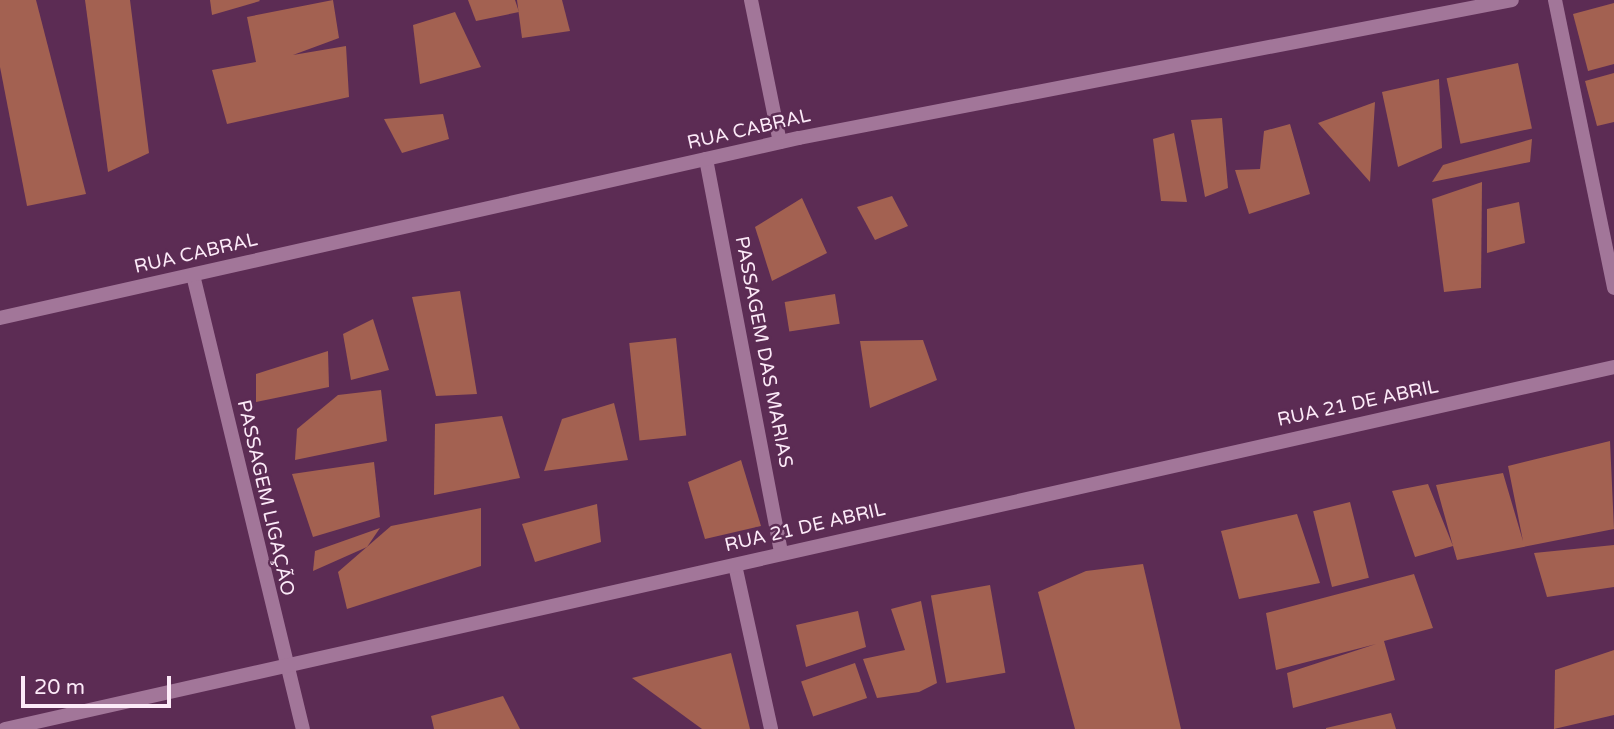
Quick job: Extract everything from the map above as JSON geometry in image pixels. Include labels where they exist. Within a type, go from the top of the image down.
[{"type":"street","points":[[751,0],[780,142]]},
{"type":"street","name":"RUA CABRAL","points":[[0,318],[780,142],[1511,0]]},
{"type":"street","points":[[1555,0],[1614,288]]},
{"type":"street","name":"PASSAGEM DAS MARIAS","points":[[706,159],[781,552]]},
{"type":"street","name":"PASSAGEM LIGAÇÃO","points":[[193,275],[285,666],[303,729]]},
{"type":"street","name":"RUA 21 DE ABRIL","points":[[5,729],[736,565],[781,552],[1614,367]]},
{"type":"street","points":[[736,565],[771,729]]},
{"type":"building","points":[[0,0],[36,0],[86,194],[27,206],[0,67]]},
{"type":"building","points":[[85,0],[130,0],[149,153],[108,172]]},
{"type":"building","points":[[210,0],[259,0],[260,1],[212,15]]},
{"type":"building","points":[[333,0],[339,38],[293,55],[346,46],[349,97],[227,124],[212,70],[256,62],[247,17]]},
{"type":"building","points":[[468,0],[515,0],[519,12],[476,21]]},
{"type":"building","points":[[517,0],[562,0],[570,31],[522,38]]},
{"type":"building","points":[[1614,3],[1614,64],[1588,71],[1573,14]]},
{"type":"building","points":[[455,12],[481,67],[420,84],[413,25]]},
{"type":"building","points":[[1518,63],[1532,129],[1461,144],[1447,78]]},
{"type":"building","points":[[1614,73],[1614,122],[1597,126],[1585,81]]},
{"type":"building","points":[[1439,79],[1442,148],[1398,167],[1382,92]]},
{"type":"building","points":[[1375,102],[1370,182],[1318,123]]},
{"type":"building","points":[[443,114],[449,139],[402,153],[384,119]]},
{"type":"building","points":[[1222,118],[1228,188],[1205,197],[1191,120]]},
{"type":"building","points":[[1290,124],[1310,194],[1249,214],[1235,170],[1260,169],[1264,131]]},
{"type":"building","points":[[1174,133],[1187,202],[1161,201],[1153,139]]},
{"type":"building","points":[[1532,139],[1530,162],[1432,182],[1443,165]]},
{"type":"building","points":[[1482,182],[1481,288],[1444,292],[1432,199]]},
{"type":"building","points":[[892,196],[908,226],[875,240],[857,207]]},
{"type":"building","points":[[802,198],[827,253],[772,281],[755,227]]},
{"type":"building","points":[[1519,202],[1525,243],[1487,253],[1487,209]]},
{"type":"building","points":[[460,291],[477,394],[436,396],[412,297]]},
{"type":"building","points":[[835,294],[840,324],[789,332],[785,302]]},
{"type":"building","points":[[373,319],[389,370],[351,380],[343,334]]},
{"type":"building","points":[[676,338],[686,435],[640,440],[629,343]]},
{"type":"building","points":[[923,340],[937,380],[870,408],[860,341]]},
{"type":"building","points":[[328,351],[329,387],[256,402],[256,374]]},
{"type":"building","points":[[381,390],[387,441],[295,460],[297,429],[338,395]]},
{"type":"building","points":[[614,403],[628,460],[544,471],[562,419]]},
{"type":"building","points":[[502,416],[520,478],[434,495],[435,424]]},
{"type":"building","points":[[1610,441],[1614,529],[1457,560],[1436,485],[1503,473],[1523,541],[1508,466]]},
{"type":"building","points":[[741,460],[761,526],[705,539],[688,482]]},
{"type":"building","points":[[374,462],[380,517],[313,537],[292,474]]},
{"type":"building","points":[[1428,484],[1453,546],[1415,557],[1392,491]]},
{"type":"building","points":[[1350,502],[1369,578],[1332,587],[1313,511]]},
{"type":"building","points":[[597,504],[601,542],[535,562],[522,524]]},
{"type":"building","points":[[481,508],[481,566],[347,609],[338,572],[391,526]]},
{"type":"building","points":[[1297,514],[1320,583],[1239,599],[1221,531]]},
{"type":"building","points":[[380,528],[367,547],[313,571],[315,551]]},
{"type":"building","points":[[1614,545],[1614,587],[1547,597],[1534,553]]},
{"type":"building","points":[[1143,564],[1181,729],[1075,729],[1038,592],[1086,571]]},
{"type":"building","points":[[1414,574],[1433,628],[1384,641],[1395,680],[1293,708],[1287,673],[1376,644],[1276,670],[1266,613]]},
{"type":"building","points":[[990,585],[1005,673],[946,683],[931,595]]},
{"type":"building","points":[[921,601],[937,683],[919,692],[877,698],[863,659],[905,650],[891,609]]},
{"type":"building","points":[[858,611],[866,647],[806,667],[796,625]]},
{"type":"building","points":[[1614,650],[1614,715],[1554,729],[1555,670]]},
{"type":"building","points":[[731,653],[750,729],[702,729],[632,678]]},
{"type":"building","points":[[855,663],[867,698],[813,717],[801,682]]},
{"type":"building","points":[[503,696],[520,729],[434,729],[431,716]]},
{"type":"building","points":[[1391,713],[1396,729],[1326,729],[1326,728]]}]
